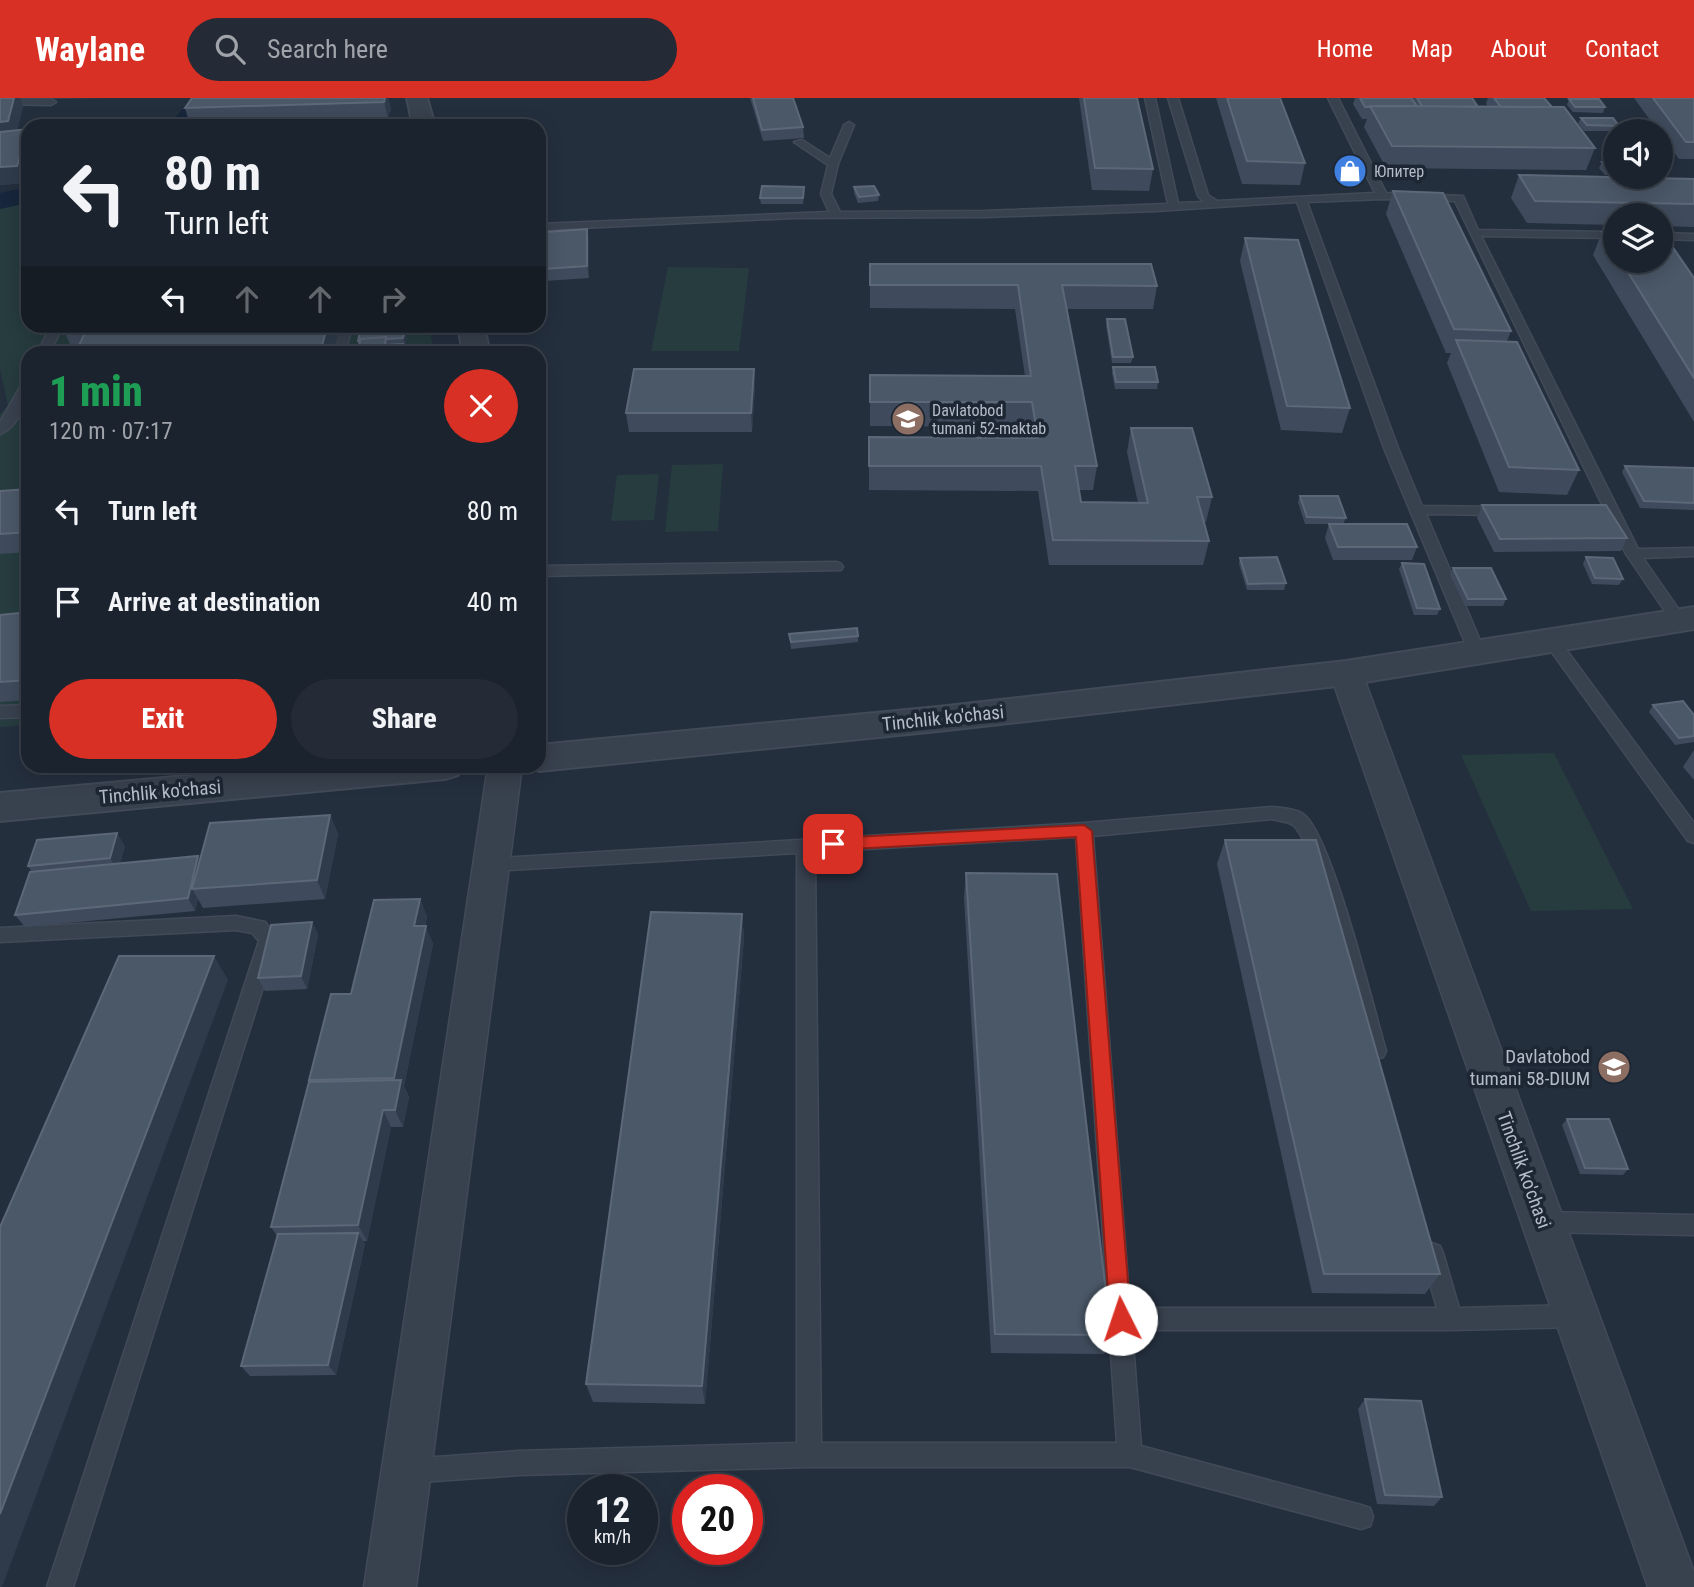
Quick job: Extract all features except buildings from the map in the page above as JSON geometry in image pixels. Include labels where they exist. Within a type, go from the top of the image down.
[{"type":"street","points":[[417,98],[422,119]]},
{"type":"street","name":"Tinchlik ko'chasi","points":[[546,757],[938,719],[1346,673],[1686,619]]},
{"type":"street","name":"Tinchlik ko'chasi","points":[[1346,673],[1674,1587]]},
{"type":"street","name":"Tinchlik ko'chasi","points":[[0,807],[369,773]]},
{"type":"street","points":[[390,1587],[504,773]]},
{"type":"lane","points":[[1150,98],[1174,207]]},
{"type":"lane","points":[[1174,98],[1203,196],[1216,205]]},
{"type":"lane","points":[[1333,98],[1382,196]]},
{"type":"lane","points":[[0,101],[51,102]]},
{"type":"lane","points":[[1345,123],[1358,123]]},
{"type":"lane","points":[[836,215],[826,194],[833,164],[849,125]]},
{"type":"lane","points":[[799,142],[833,164]]},
{"type":"lane","points":[[546,227],[836,215],[985,214],[1382,196],[1459,198],[1605,511],[1633,554],[1686,619]]},
{"type":"lane","points":[[1301,199],[1386,435],[1477,652]]},
{"type":"lane","points":[[1474,233],[1603,235]]},
{"type":"lane","points":[[1673,236],[1694,237]]},
{"type":"lane","points":[[0,430],[12,418],[21,399]]},
{"type":"lane","points":[[1417,510],[1515,511]]},
{"type":"lane","points":[[1633,554],[1694,552]]},
{"type":"lane","points":[[546,571],[836,567]]},
{"type":"lane","points":[[1551,640],[1694,836]]},
{"type":"lane","points":[[0,712],[21,710]]},
{"type":"lane","points":[[491,864],[1084,831],[1272,813],[1297,818],[1310,833],[1331,891],[1380,1065]]},
{"type":"lane","points":[[1084,831],[1130,1455]]},
{"type":"lane","points":[[806,846],[809,1455]]},
{"type":"lane","points":[[0,935],[236,923],[258,927],[269,940],[60,1587]]},
{"type":"lane","points":[[1543,1223],[1694,1225]]},
{"type":"lane","points":[[1428,1239],[1451,1319]]},
{"type":"lane","points":[[1121,1319],[1451,1319],[1577,1316]]},
{"type":"lane","points":[[406,1471],[519,1463],[809,1455],[1130,1455],[1361,1517]]},
{"type":"green space","points":[[21,200],[21,333],[430,333],[433,346],[21,346],[21,726],[0,727],[0,414],[8,406],[0,369],[0,204]]},
{"type":"green space","points":[[668,267],[749,268],[739,351],[651,351]]},
{"type":"green space","points":[[723,464],[718,531],[665,532],[672,465]]},
{"type":"green space","points":[[659,474],[654,520],[611,521],[617,475]]},
{"type":"green space","points":[[1554,753],[1633,909],[1531,911],[1461,755]]},
{"type":"waterway","points":[[186,119],[204,98]]},
{"type":"waterway","points":[[0,201],[21,196]]},
{"type":"place","name":"Юпитер","points":[[1350,171]]},
{"type":"place","name":"Davlatobod tumani 52-maktab","points":[[908,419]]},
{"type":"place","name":"Davlatobod tumani 58-DIUM","points":[[1614,1067]]},
{"type":"route","points":[[833,844],[1084,831],[1121,1319]]}]
